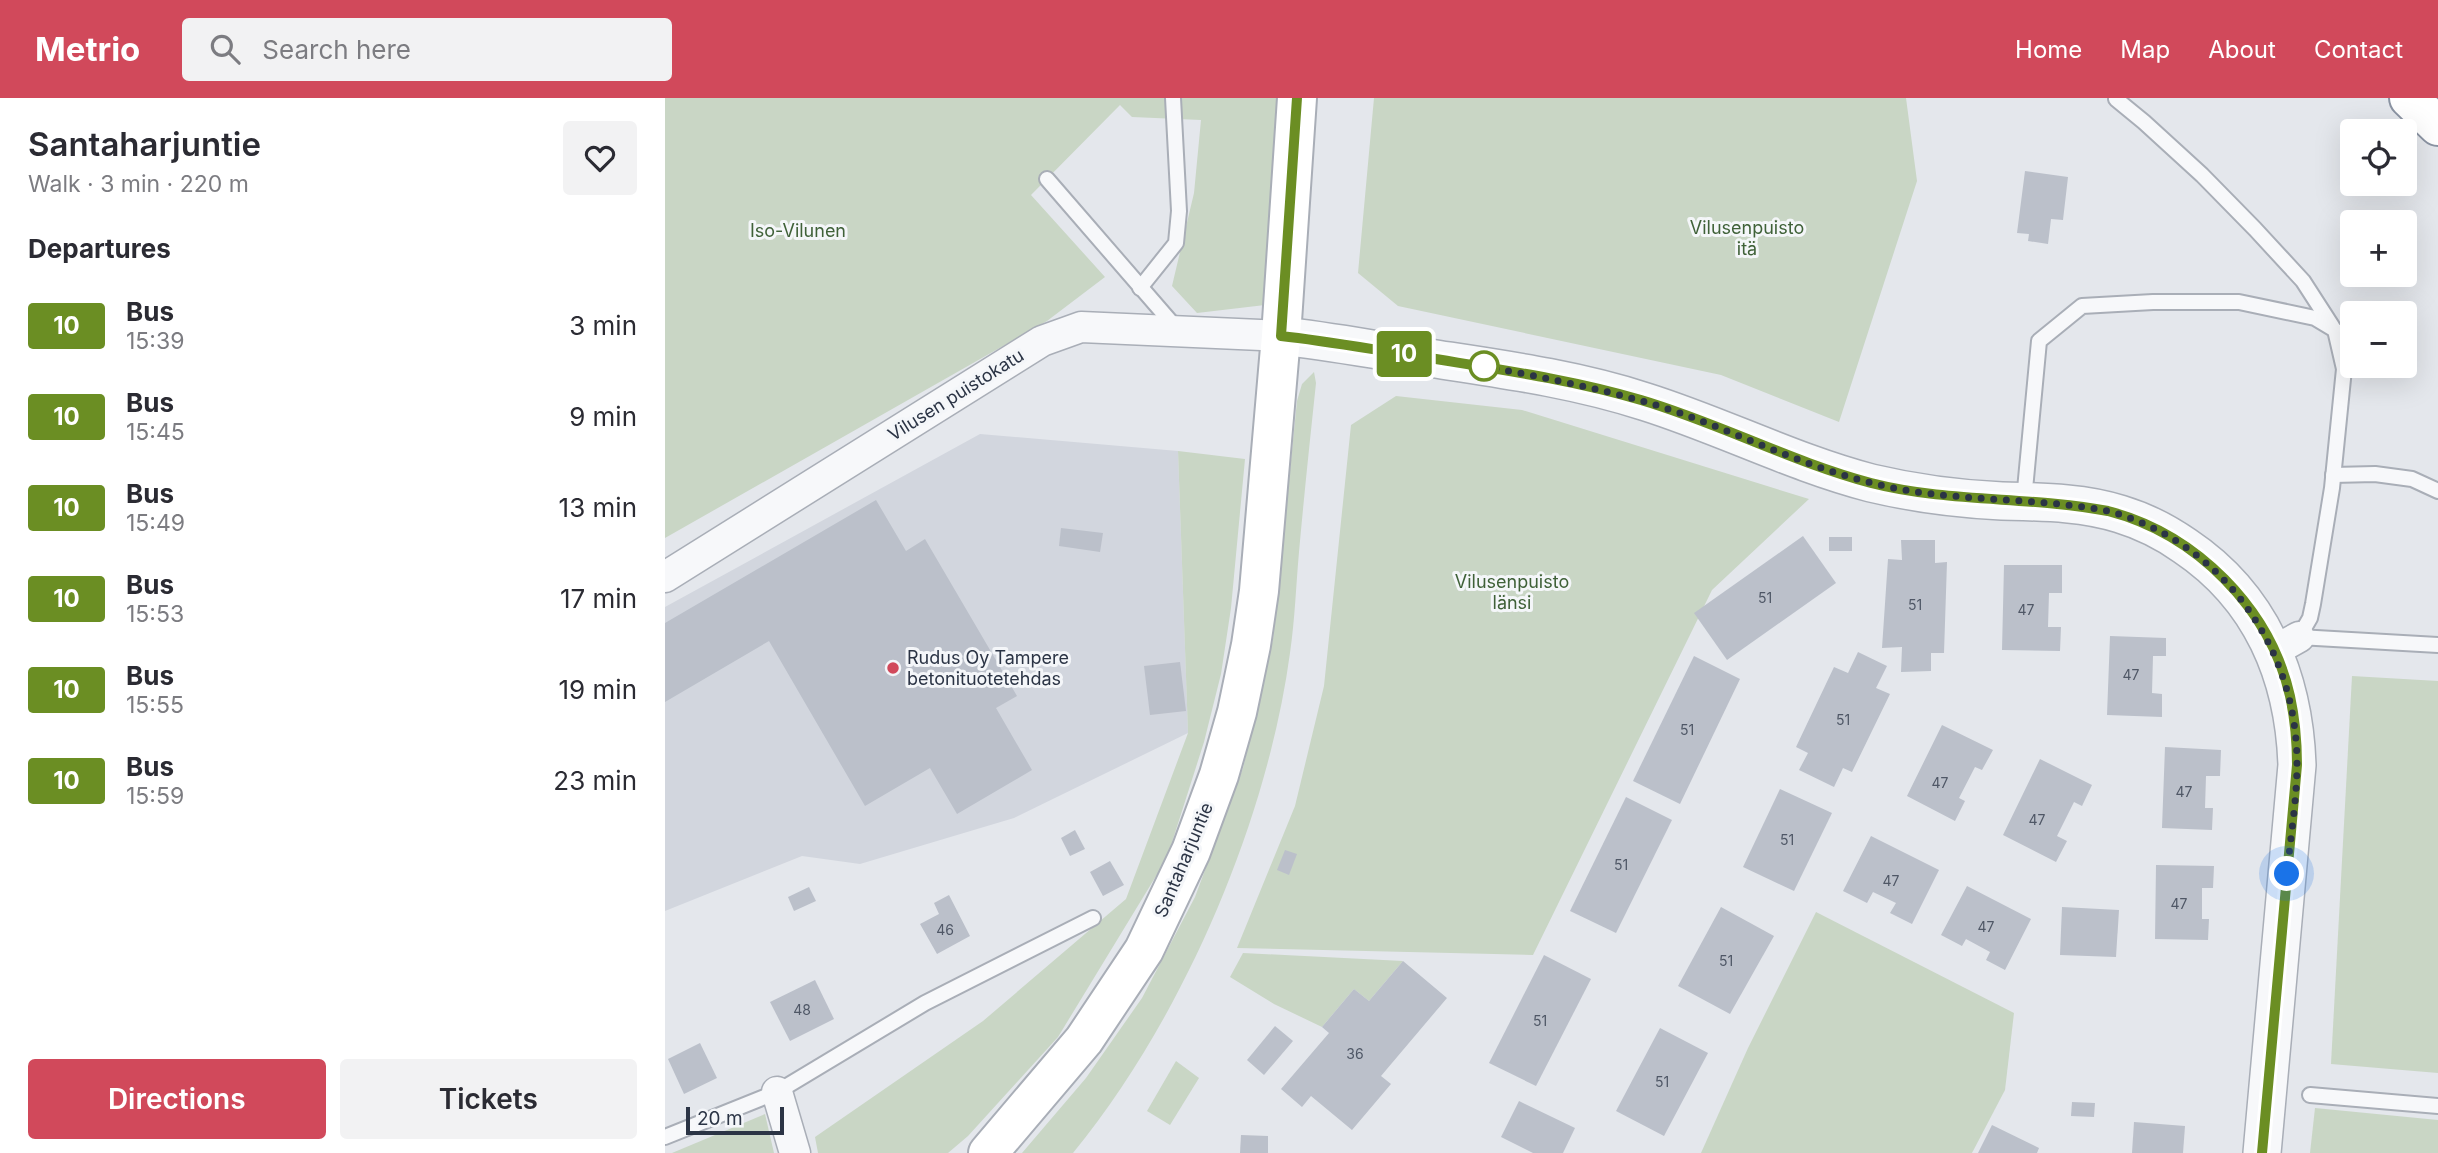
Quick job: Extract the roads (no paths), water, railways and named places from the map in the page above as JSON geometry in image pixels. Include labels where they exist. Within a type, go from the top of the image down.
[{"type":"main road","name":"Santaharjuntie","points":[[988,1153],[1084,1040],[1145,950],[1191,851],[1219,775],[1237,712],[1255,618],[1267,513],[1297,98]]},
{"type":"main road","points":[[2409,98],[2438,126]]},
{"type":"street","name":"Vilusen puistokatu","points":[[665,577],[1042,341],[1081,327],[1281,336]]},
{"type":"street","points":[[1281,336],[1483,366],[1603,389],[1682,414],[1823,468],[1873,483],[1912,491],[2115,512],[2137,520],[2207,561],[2286,644],[2295,731],[2297,765],[2262,1153]]},
{"type":"street","points":[[777,1092],[795,1153]]},
{"type":"lane","points":[[1140,288],[1176,243],[1179,211],[1173,98]]},
{"type":"lane","points":[[2116,99],[2202,175],[2255,229],[2303,281],[2335,330],[2344,369],[2333,475],[2310,618],[2286,644]]},
{"type":"lane","points":[[1047,179],[1178,330]]},
{"type":"lane","points":[[2024,501],[2039,341],[2082,306],[2153,302],[2239,302],[2315,318],[2335,330]]},
{"type":"lane","points":[[2333,475],[2375,474],[2412,479],[2438,491]]},
{"type":"lane","points":[[2286,644],[2438,645]]},
{"type":"lane","points":[[665,1137],[777,1092],[925,1003],[1093,918]]},
{"type":"lane","points":[[2309,1095],[2438,1106]]},
{"type":"place","name":"Rudus Oy Tampere betonituotetehdas","points":[[893,668]]},
{"type":"park label","name":"Iso-Vilunen","points":[[798,231]]},
{"type":"park label","name":"Vilusenpuisto itä","points":[[1747,238]]},
{"type":"park label","name":"Vilusenpuisto länsi","points":[[1512,592]]}]
